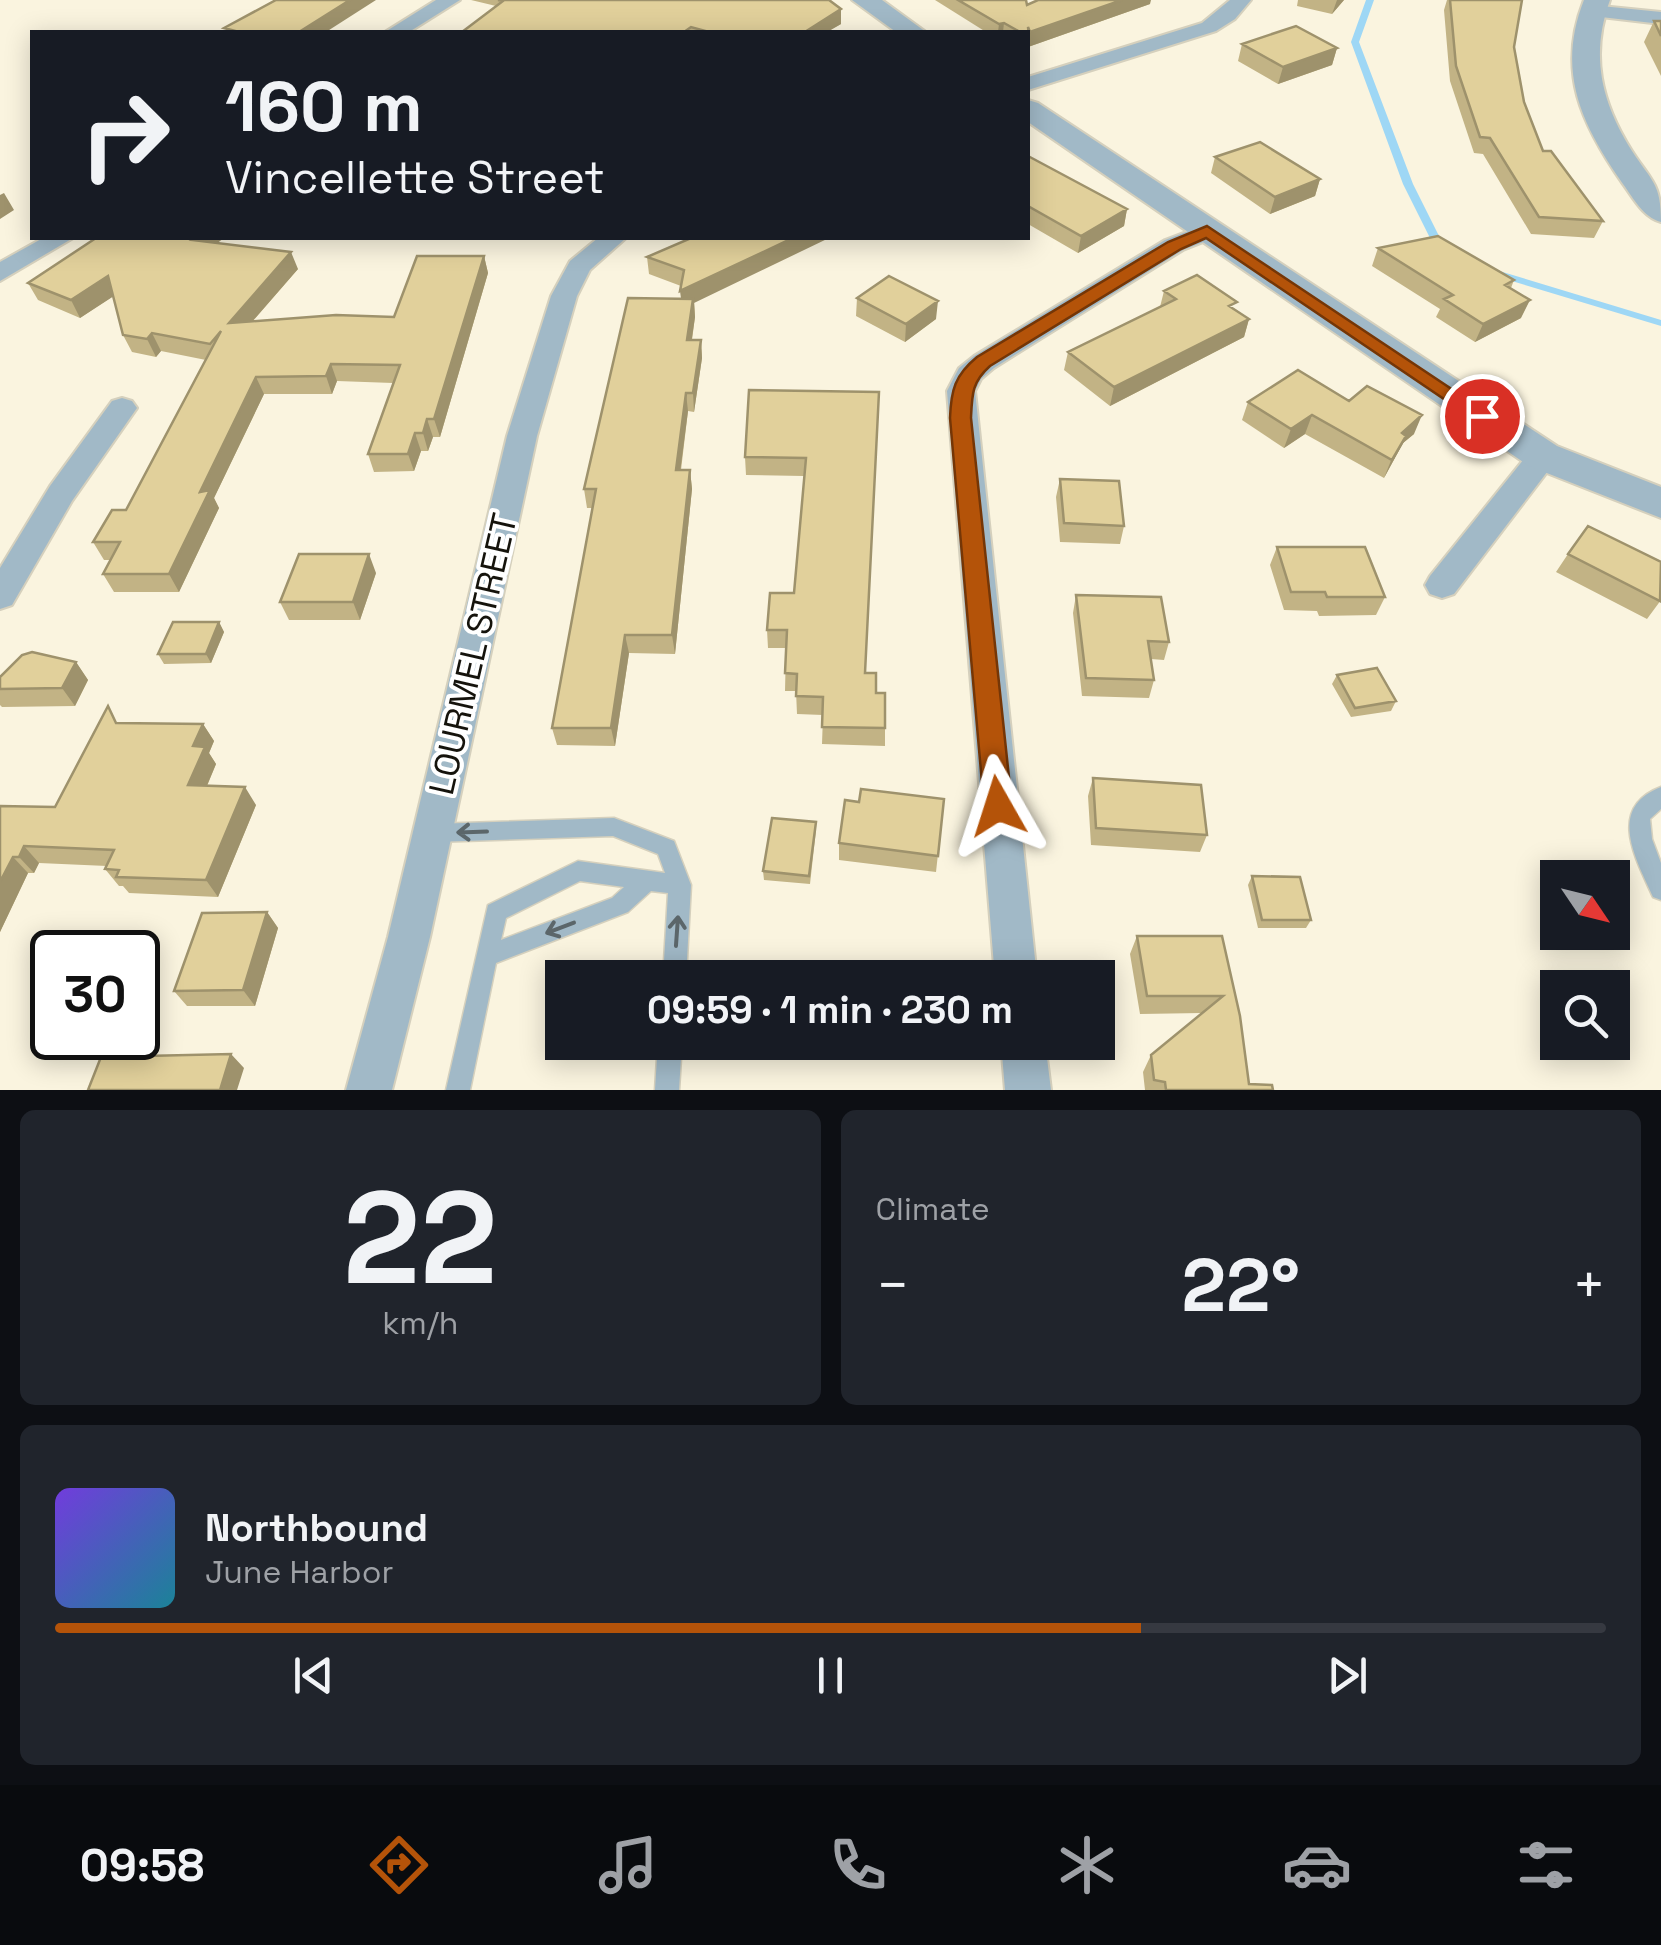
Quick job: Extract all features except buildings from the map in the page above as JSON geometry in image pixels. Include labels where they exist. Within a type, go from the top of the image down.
[{"type":"street","points":[[398,30],[450,0]]},
{"type":"street","points":[[865,0],[910,30]]},
{"type":"street","points":[[1030,83],[1209,27],[1228,16],[1241,0]]},
{"type":"street","points":[[1656,201],[1594,107],[1583,65],[1583,38],[1594,6],[1661,18]]},
{"type":"street","points":[[1030,110],[1543,456],[1661,502]]},
{"type":"street","points":[[1014,960],[964,457],[962,391],[969,374],[1000,350],[1174,246],[1207,232]]},
{"type":"street","points":[[0,272],[56,240]]},
{"type":"street","name":"LOURMEL STREET","points":[[369,1090],[522,436],[564,296],[579,266],[611,240]]},
{"type":"street","points":[[0,596],[61,494],[122,408]]},
{"type":"street","points":[[1442,585],[1543,456]]},
{"type":"street","points":[[1025,1060],[1028,1090]]},
{"type":"lane","points":[[1658,805],[1639,815],[1641,839],[1661,890]]},
{"type":"lane","points":[[432,833],[614,826],[666,848],[680,885],[675,960]]},
{"type":"lane","points":[[458,1090],[496,912],[578,872],[680,885]]},
{"type":"lane","points":[[486,956],[620,905],[644,883]]},
{"type":"lane","points":[[667,1090],[669,1060]]},
{"type":"waterway","points":[[1370,0],[1355,42],[1408,184],[1441,250]]},
{"type":"waterway","points":[[1496,273],[1661,323]]},
{"type":"route","points":[[998,806],[961,418],[962,391],[969,374],[1000,350],[1174,246],[1207,232],[1482,416]]}]
